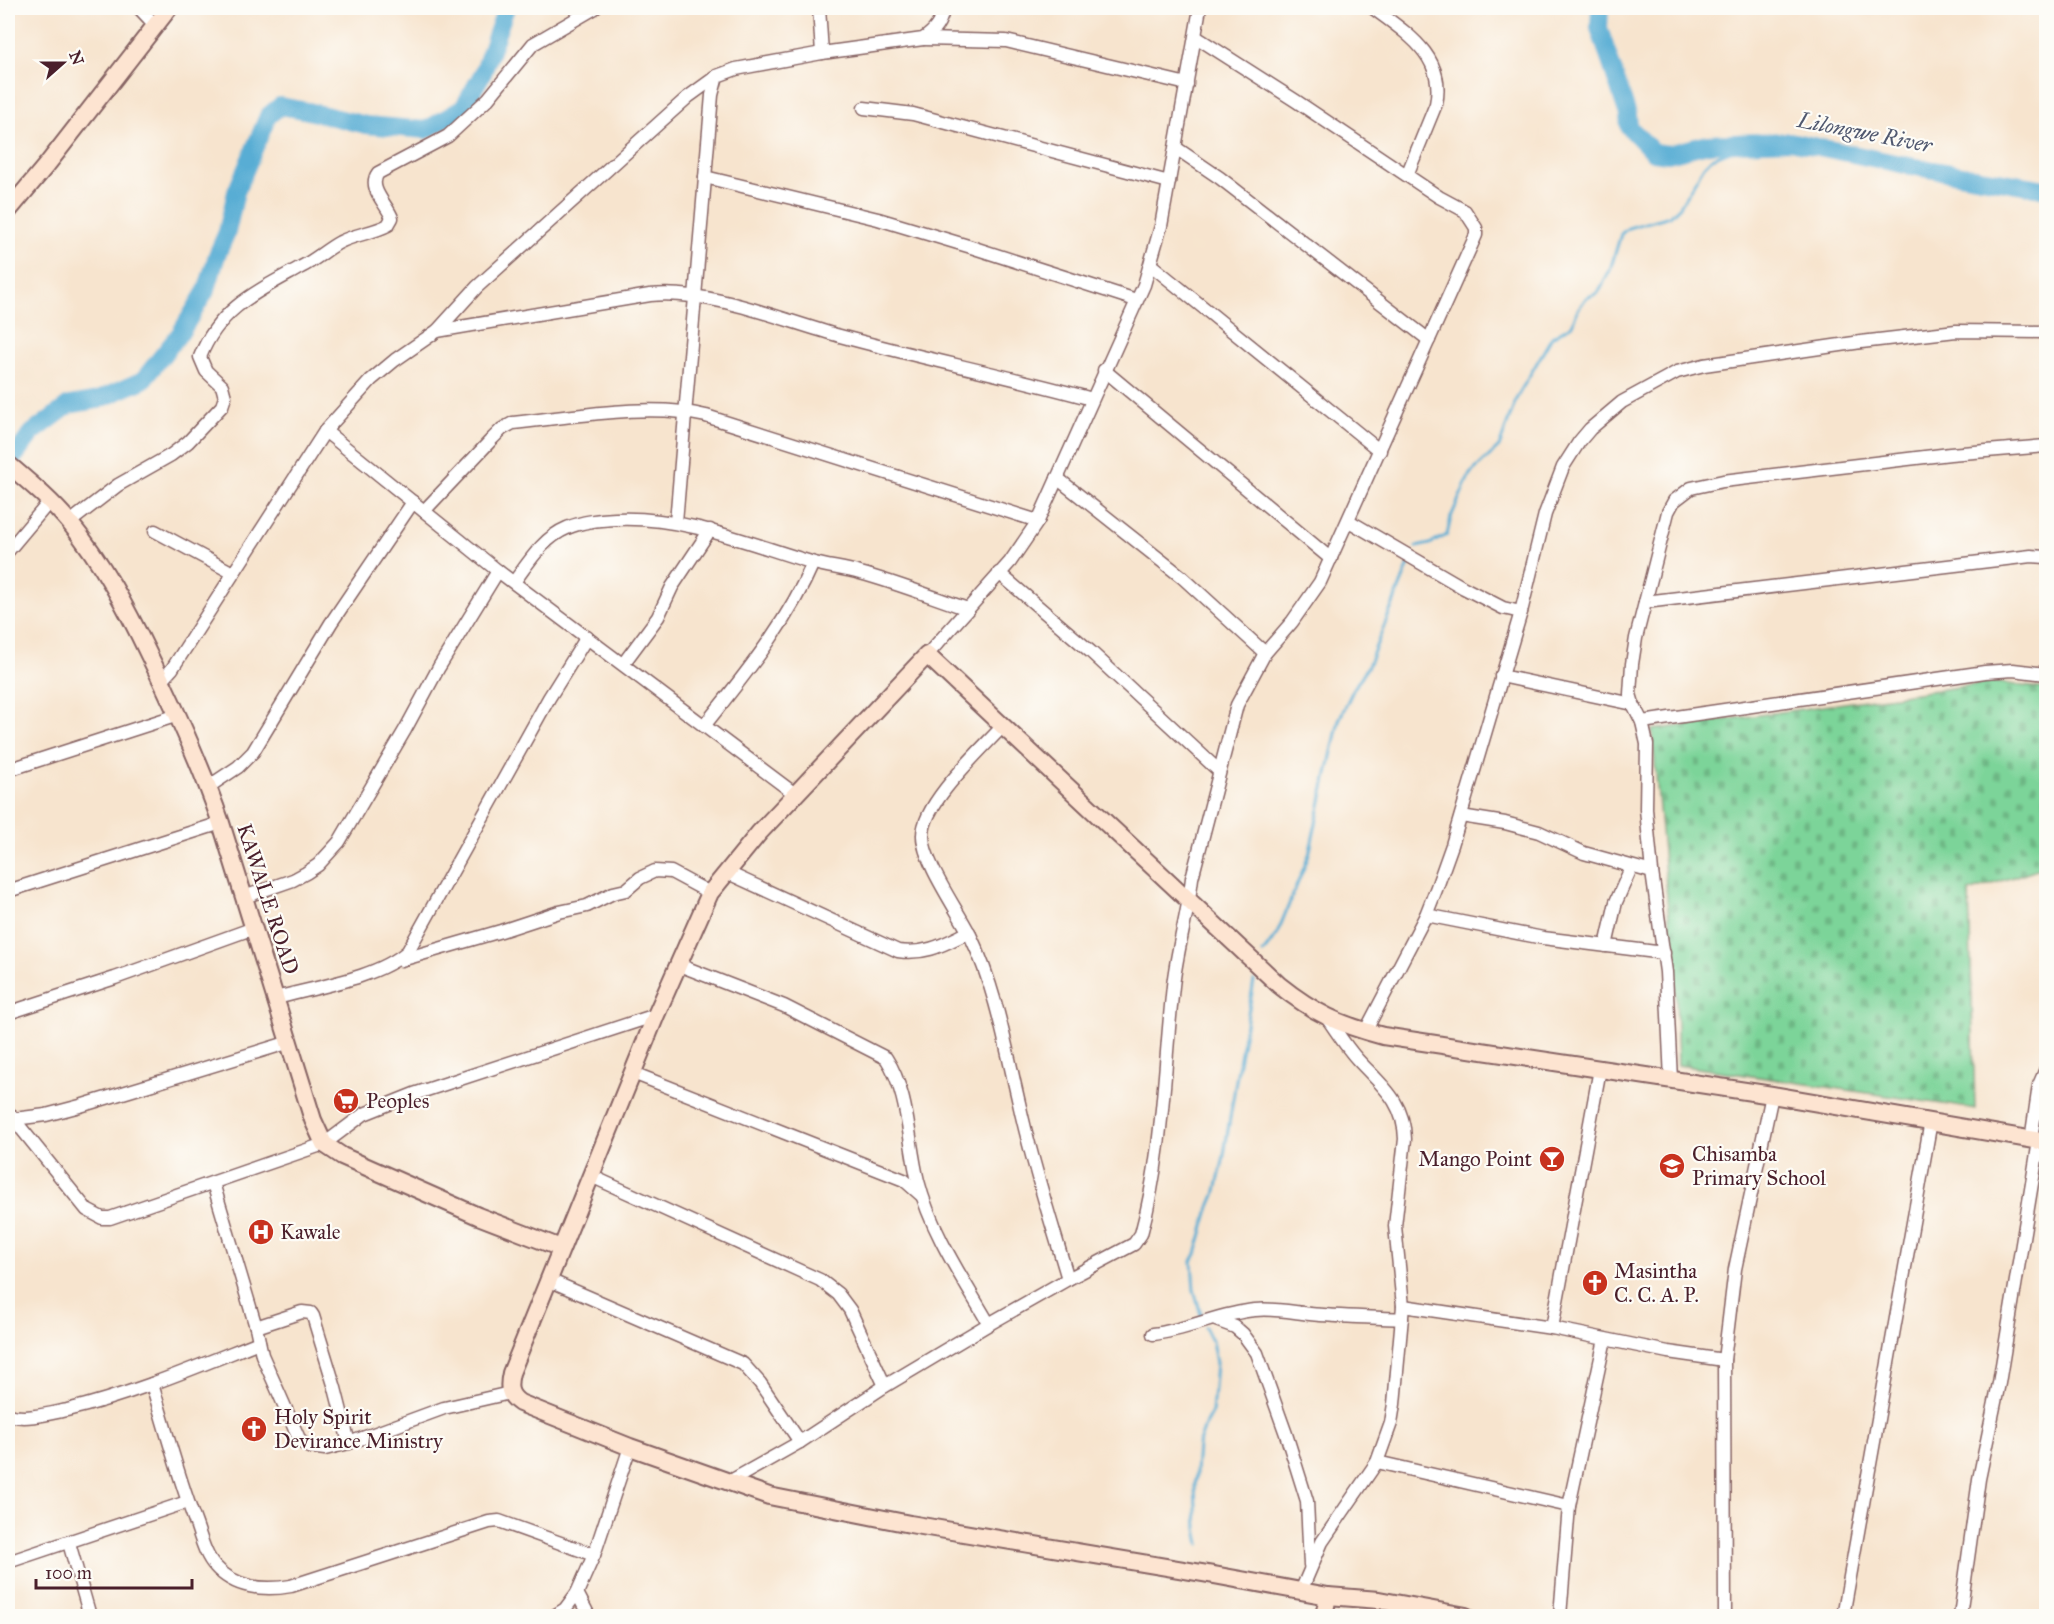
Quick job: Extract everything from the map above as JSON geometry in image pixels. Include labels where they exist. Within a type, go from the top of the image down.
[{"type":"street","points":[[139,8],[155,25]]},
{"type":"street","points":[[8,211],[169,8]]},
{"type":"street","points":[[70,522],[118,485],[171,455],[188,442],[222,406],[225,397],[222,386],[206,371],[200,357],[206,342],[216,328],[245,298],[303,266],[340,242],[388,225],[392,218],[374,185],[378,173],[448,136],[488,99],[533,44],[595,8]]},
{"type":"street","points":[[819,8],[822,53]]},
{"type":"street","points":[[923,39],[939,24],[944,8]]},
{"type":"street","points":[[1200,8],[1176,148],[1151,265],[1038,520],[1018,552],[968,609],[795,794],[710,893],[656,1015],[561,1248],[512,1373],[509,1383],[510,1393],[520,1403],[630,1447],[769,1496],[910,1524],[1328,1596],[1379,1600],[1466,1617]]},
{"type":"street","points":[[1373,8],[1419,44],[1429,57],[1437,80],[1436,104],[1407,175]]},
{"type":"street","points":[[728,1483],[800,1442],[885,1386],[989,1324],[1134,1244],[1141,1234],[1157,1151],[1173,983],[1183,927],[1192,878],[1237,705],[1264,653],[1307,603],[1320,582],[1476,235],[1476,228],[1465,211],[1439,197],[1296,100],[1196,37]]},
{"type":"street","points":[[162,680],[172,669],[325,430],[371,381],[395,360],[437,331],[477,287],[688,98],[717,76],[736,69],[822,53],[923,39],[1006,41],[1187,84]]},
{"type":"street","points":[[676,522],[712,95],[717,76]]},
{"type":"street","points":[[864,108],[913,114],[1169,182]]},
{"type":"street","points":[[1176,148],[1220,178],[1429,340]]},
{"type":"street","points":[[705,177],[878,219],[1136,300]]},
{"type":"street","points":[[1151,265],[1380,451]]},
{"type":"street","points":[[437,331],[650,295],[681,294],[763,312],[840,336],[1092,399]]},
{"type":"street","points":[[1365,1032],[1426,915],[1461,816],[1521,612],[1545,514],[1558,478],[1579,442],[1590,429],[1622,402],[1677,372],[1704,365],[1861,342],[1956,331],[2046,333]]},
{"type":"street","points":[[1104,370],[1331,559]]},
{"type":"street","points":[[424,512],[498,433],[513,423],[645,410],[686,411],[737,425],[1038,520]]},
{"type":"street","points":[[325,430],[498,571],[795,794]]},
{"type":"street","points":[[1671,1080],[1664,953],[1652,872],[1646,809],[1647,744],[1642,722],[1630,694],[1632,664],[1645,602],[1668,512],[1674,501],[1691,488],[1711,482],[1971,452],[2046,446]]},
{"type":"street","name":"KAWALE ROAD","points":[[8,464],[50,501],[70,522],[92,552],[111,581],[162,680],[208,787],[313,1120],[324,1144]]},
{"type":"street","points":[[1057,478],[1182,577],[1264,653]]},
{"type":"street","points":[[8,551],[50,501]]},
{"type":"street","points":[[208,787],[238,767],[253,752],[331,624],[412,502]]},
{"type":"street","points":[[514,582],[544,543],[557,533],[570,527],[600,520],[640,518],[676,522],[710,530],[813,563],[861,573],[968,609]]},
{"type":"street","points":[[1349,521],[1464,588],[1503,608],[1521,612]]},
{"type":"street","points":[[623,664],[658,617],[672,587],[710,530]]},
{"type":"street","points":[[155,531],[233,573]]},
{"type":"street","points":[[1645,602],[2031,556],[2046,557]]},
{"type":"street","points":[[704,726],[762,653],[800,592],[813,563]]},
{"type":"street","points":[[244,897],[293,880],[306,873],[318,865],[333,849],[498,571]]},
{"type":"street","points":[[999,573],[1091,652],[1219,771]]},
{"type":"street","points":[[397,961],[417,939],[549,698],[587,637]]},
{"type":"street","points":[[927,655],[1279,985],[1327,1018],[1383,1036],[1772,1095],[2039,1141]]},
{"type":"street","points":[[1642,722],[1985,672],[2013,670],[2046,674]]},
{"type":"street","points":[[1501,675],[1633,704]]},
{"type":"street","points":[[8,770],[178,716]]},
{"type":"street","points":[[1002,727],[946,788],[928,813],[922,837],[925,849],[981,957],[1036,1170],[1068,1279]]},
{"type":"street","points":[[1461,816],[1533,830],[1584,853],[1652,872]]},
{"type":"street","points":[[8,891],[220,823]]},
{"type":"street","points":[[1606,946],[1616,902],[1631,868]]},
{"type":"street","points":[[276,998],[369,973],[397,961],[559,912],[587,906],[613,893],[626,890],[640,878],[655,871],[671,872],[710,893]]},
{"type":"street","points":[[726,872],[898,951],[923,952],[969,932]]},
{"type":"street","points":[[1426,915],[1543,938],[1664,953]]},
{"type":"street","points":[[8,1013],[115,978],[254,928]]},
{"type":"street","points":[[679,965],[784,1006],[886,1058],[902,1096],[918,1180],[924,1198],[952,1260],[989,1324]]},
{"type":"street","points":[[11,1116],[87,1210],[102,1218],[123,1214],[324,1144],[364,1114],[414,1094],[656,1015]]},
{"type":"street","points":[[1301,1590],[1322,1542],[1377,1462],[1385,1442],[1394,1404],[1403,1306],[1395,1226],[1405,1125],[1394,1100],[1347,1047],[1327,1018]]},
{"type":"street","points":[[11,1116],[46,1115],[80,1106],[290,1042]]},
{"type":"street","points":[[1552,1328],[1600,1069]]},
{"type":"street","points":[[1960,1617],[1979,1479],[1999,1383],[2039,1141],[2039,1085],[2046,1069]]},
{"type":"street","points":[[633,1073],[904,1180],[924,1198]]},
{"type":"street","points":[[1725,1617],[1724,1360],[1735,1269],[1772,1095]]},
{"type":"street","points":[[1843,1617],[1931,1121]]},
{"type":"street","points":[[324,1144],[342,1156],[478,1216],[561,1248]]},
{"type":"street","points":[[591,1176],[820,1280],[838,1294],[850,1310],[885,1386]]},
{"type":"street","points":[[213,1183],[256,1327],[262,1355],[300,1441],[309,1447],[325,1449],[349,1443],[444,1408],[510,1393]]},
{"type":"street","points":[[549,1280],[743,1364],[760,1383],[800,1442]]},
{"type":"street","points":[[1403,1306],[1552,1328],[1668,1352],[1724,1360]]},
{"type":"street","points":[[1153,1334],[1185,1329],[1239,1312],[1269,1309],[1402,1319]]},
{"type":"street","points":[[256,1327],[302,1312],[314,1316],[349,1443]]},
{"type":"street","points":[[1216,1320],[1235,1327],[1243,1334],[1257,1353],[1267,1379],[1307,1501],[1309,1575]]},
{"type":"street","points":[[1560,1617],[1569,1506],[1605,1339]]},
{"type":"street","points":[[8,1415],[27,1417],[55,1413],[113,1399],[259,1342]]},
{"type":"street","points":[[152,1384],[187,1502],[206,1552],[215,1567],[232,1580],[261,1589],[275,1589],[307,1582],[489,1522],[499,1521],[594,1555]]},
{"type":"street","points":[[554,1617],[565,1609],[577,1593],[594,1555],[630,1447]]},
{"type":"street","points":[[1377,1462],[1569,1506]]},
{"type":"street","points":[[8,1562],[187,1502]]},
{"type":"street","points":[[69,1543],[90,1617]]},
{"type":"street","points":[[577,1593],[589,1617]]},
{"type":"street","points":[[1324,1617],[1328,1596]]},
{"type":"green space","points":[[1994,682],[2046,689],[2046,866],[1969,892],[1975,1109],[1678,1065],[1676,997],[1652,730]]},
{"type":"waterway","points":[[8,465],[32,433],[69,405],[98,400],[143,380],[181,332],[207,289],[217,255],[227,232],[236,192],[268,116],[280,106],[366,125],[426,130],[463,108],[483,73],[506,8]]},
{"type":"waterway","name":"Lilongwe River","points":[[1600,8],[1599,28],[1628,115],[1629,127],[1653,152],[1668,154],[1708,144],[1790,141],[1910,166],[2046,189]]},
{"type":"waterway","points":[[1416,547],[1430,544],[1447,535],[1451,517],[1470,474],[1499,447],[1517,397],[1552,337],[1572,325],[1577,311],[1586,298],[1598,293],[1610,270],[1621,234],[1628,228],[1670,216],[1680,206],[1704,166],[1712,158],[1753,142]]},
{"type":"waterway","points":[[1263,953],[1277,934],[1309,855],[1339,720],[1353,690],[1368,666],[1410,562]]},
{"type":"waterway","points":[[1202,1318],[1194,1290],[1192,1261],[1215,1195],[1223,1161],[1254,981]]},
{"type":"waterway","points":[[1200,1544],[1195,1487],[1198,1445],[1212,1412],[1216,1363],[1212,1341],[1205,1327]]},
{"type":"place","name":"Peoples","points":[[346,1101]]},
{"type":"place","name":"Mango Point","points":[[1552,1159]]},
{"type":"place","name":"Chisamba Primary School","points":[[1672,1166]]},
{"type":"place","name":"Kawale","points":[[261,1232]]},
{"type":"place","name":"Masintha C. C. A. P.","points":[[1595,1283]]},
{"type":"place","name":"Holy Spirit Devirance Ministry","points":[[254,1429]]}]
